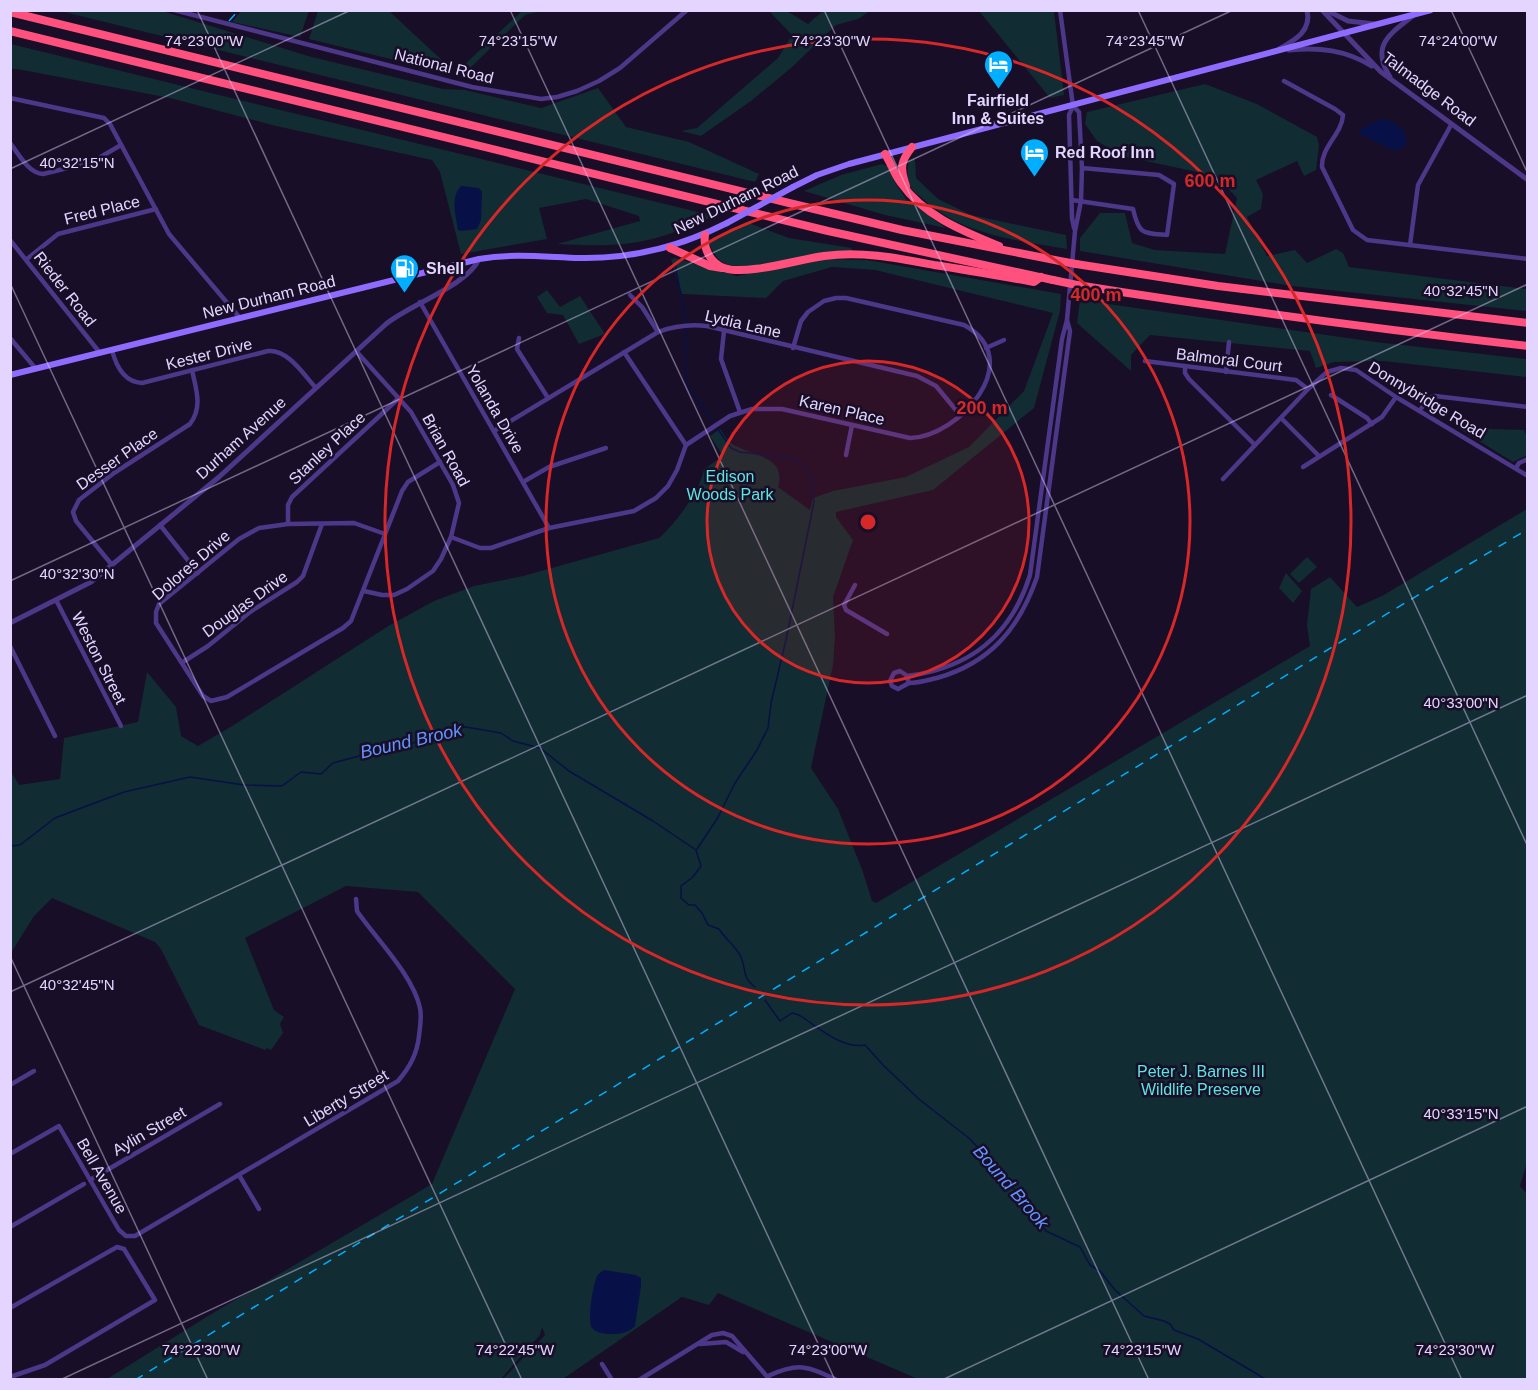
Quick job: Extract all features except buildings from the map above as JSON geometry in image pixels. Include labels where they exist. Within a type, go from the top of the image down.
[{"type":"highway","points":[[10,12],[902,230],[1076,264],[1218,286],[1527,323]]},
{"type":"highway","points":[[10,30],[846,235],[1041,278],[1328,322],[1527,346]]},
{"type":"highway","points":[[909,193],[902,167],[903,160],[912,147]]},
{"type":"highway","points":[[885,154],[901,184],[929,211],[946,223],[1017,253]]},
{"type":"highway","points":[[705,235],[708,255],[724,268]]},
{"type":"highway","points":[[670,248],[710,266],[735,269],[824,256],[868,254],[1034,282],[1041,278]]},
{"type":"main road","name":"New Durham Road","points":[[10,375],[478,259],[526,254],[578,258],[618,257],[670,248],[705,235],[793,187],[836,168],[1431,10]]},
{"type":"street","name":"National Road","points":[[174,10],[472,87],[541,99],[577,91],[599,81],[620,68],[687,10]]},
{"type":"street","points":[[1060,10],[1073,106],[1069,115],[1072,218],[1075,231]]},
{"type":"street","points":[[1276,51],[1298,38],[1305,30],[1308,22],[1307,10]]},
{"type":"street","points":[[1324,10],[1348,21],[1377,24]]},
{"type":"street","name":"Talmadge Road","points":[[1324,10],[1381,72],[1527,180]]},
{"type":"street","points":[[1393,81],[1383,62],[1382,48],[1389,35],[1415,15]]},
{"type":"street","points":[[1276,51],[1308,48],[1335,50],[1360,59],[1381,72]]},
{"type":"street","points":[[1284,81],[1343,115],[1342,122],[1323,156],[1322,167],[1353,230],[1367,240],[1527,259]]},
{"type":"street","points":[[10,98],[104,118],[110,124],[169,234],[240,318]]},
{"type":"street","points":[[907,676],[934,672],[956,664],[988,644],[1017,609],[1030,576],[1062,339],[1067,320],[1075,231],[1081,201],[1079,112],[1073,106]]},
{"type":"street","points":[[1410,245],[1418,185],[1451,125]]},
{"type":"street","points":[[10,143],[37,174],[92,162],[121,145]]},
{"type":"street","points":[[1072,200],[1133,209],[1137,226],[1144,233],[1167,235],[1174,184],[1159,175],[1082,168]]},
{"type":"street","name":"Fred Place","points":[[27,259],[58,234],[156,209]]},
{"type":"street","name":"Rieder Road","points":[[10,240],[100,353]]},
{"type":"street","name":"Durham Avenue","points":[[10,623],[91,582],[219,477],[393,319],[462,278],[474,268],[478,259]]},
{"type":"street","points":[[630,295],[642,307],[658,332]]},
{"type":"street","points":[[793,348],[801,321],[808,312],[824,302],[846,298],[964,325],[978,336],[986,348],[1004,340]]},
{"type":"street","name":"Yolanda Drive","points":[[420,302],[549,528]]},
{"type":"street","points":[[909,683],[902,671],[891,676],[892,686],[898,689],[909,683],[953,673],[974,663],[992,650],[1012,628],[1023,611],[1037,577],[1070,331],[1067,320]]},
{"type":"street","name":"Lydia Lane","points":[[494,431],[658,332],[689,325],[707,326],[927,380],[936,386],[960,415]]},
{"type":"street","points":[[724,331],[721,359],[740,412]]},
{"type":"street","points":[[10,338],[36,369]]},
{"type":"street","points":[[519,338],[517,349],[548,398]]},
{"type":"street","points":[[1226,372],[1228,342]]},
{"type":"street","name":"Karen Place","points":[[686,446],[713,426],[740,412],[774,408],[910,438],[933,434],[960,415],[975,401],[987,384],[990,370],[986,348]]},
{"type":"street","name":"Kester Drive","points":[[112,350],[125,377],[142,383],[268,351],[276,351],[287,357],[316,388]]},
{"type":"street","name":"Brian Road","points":[[356,351],[411,412],[457,494],[459,503],[451,537],[433,571],[394,595],[363,591]]},
{"type":"street","points":[[451,537],[480,548],[491,548],[549,528],[626,513],[649,503],[662,492],[673,478],[686,446],[624,352]]},
{"type":"street","name":"Balmoral Court","points":[[1145,361],[1296,380],[1308,389]]},
{"type":"street","points":[[1185,367],[1185,373],[1189,379],[1255,445]]},
{"type":"street","name":"Donnybridge Road","points":[[1223,479],[1308,389],[1327,372],[1341,368],[1356,370],[1396,397],[1527,476]]},
{"type":"street","name":"Desser Place","points":[[112,565],[76,520],[73,508],[79,500],[114,473],[190,424],[197,412],[198,402],[192,370]]},
{"type":"street","points":[[1331,395],[1372,424]]},
{"type":"street","points":[[1420,410],[1429,398],[1435,396],[1527,407]]},
{"type":"street","points":[[1303,467],[1382,417],[1396,397]]},
{"type":"street","name":"Stanley Place","points":[[288,524],[288,505],[292,497],[399,398]]},
{"type":"street","points":[[1281,418],[1319,456]]},
{"type":"street","points":[[846,455],[852,425]]},
{"type":"street","points":[[523,482],[549,467],[606,448]]},
{"type":"street","points":[[1516,468],[1519,463],[1527,459]]},
{"type":"street","name":"Dolores Drive","points":[[385,534],[354,523],[267,525],[250,532],[159,604],[155,619],[203,696],[211,701],[219,701],[240,690],[351,621],[402,491],[408,482],[440,462]]},
{"type":"street","name":"Douglas Drive","points":[[183,662],[303,576],[322,524]]},
{"type":"street","points":[[160,525],[198,573]]},
{"type":"street","points":[[855,585],[844,605],[846,610],[887,634]]},
{"type":"street","name":"Weston Street","points":[[56,600],[121,726]]},
{"type":"street","points":[[10,646],[55,736]]},
{"type":"street","name":"Liberty Street","points":[[126,1236],[135,1236],[390,1086],[404,1075],[414,1057],[421,1010],[409,981],[357,911],[356,899]]},
{"type":"street","points":[[10,1085],[34,1071]]},
{"type":"street","name":"Aylin Street","points":[[90,1180],[220,1104]]},
{"type":"street","name":"Bell Avenue","points":[[10,1154],[59,1126],[119,1230],[126,1236]]},
{"type":"street","points":[[239,1175],[259,1209]]},
{"type":"street","points":[[10,1227],[84,1184]]},
{"type":"street","points":[[10,1308],[114,1248],[121,1247],[155,1300],[45,1365],[10,1377]]},
{"type":"street","points":[[639,1380],[712,1335],[728,1334],[769,1378],[792,1366],[802,1366],[837,1380]]},
{"type":"street","points":[[698,1344],[726,1342],[750,1357]]},
{"type":"street","points":[[602,1364],[612,1380]]},
{"type":"green space","points":[[60,11],[162,11],[308,56],[443,89],[465,90],[541,108],[598,88],[626,127],[689,142],[759,174],[755,182]]},
{"type":"green space","points":[[241,11],[309,11],[300,37],[232,22]]},
{"type":"green space","points":[[318,11],[389,11],[446,64],[435,70],[309,39]]},
{"type":"green space","points":[[522,11],[541,11],[525,15],[470,68],[466,63]]},
{"type":"green space","points":[[769,11],[787,11],[808,24],[823,11],[870,11],[858,19],[836,25],[791,68],[751,101],[701,136],[681,131],[697,128],[778,58],[792,35]]},
{"type":"green space","points":[[979,11],[1054,11],[1064,95],[1050,98]]},
{"type":"green space","points":[[11,44],[714,216],[677,231],[628,244],[557,244],[640,221],[639,216],[586,199],[539,208],[547,239],[461,254],[440,172],[432,160],[276,126],[170,98],[11,69]]},
{"type":"green space","points":[[1205,84],[1257,104],[1317,137],[1319,146],[1316,170],[1304,176],[1297,161],[1256,180],[1263,194],[1261,209],[1247,217],[1267,256],[1295,250],[1307,263],[1336,249],[1343,253],[1349,267],[1527,289],[1527,311],[1292,286],[1080,251],[1080,238],[1100,213],[1125,213],[1132,243],[1155,250],[1225,254],[1237,198],[1216,176],[1122,156],[1097,141],[1085,124],[1087,112]]},
{"type":"green space","points":[[915,158],[916,178],[938,199],[971,215],[1066,235],[1067,249],[990,234],[953,220],[936,210],[909,185],[909,161]]},
{"type":"green space","points":[[882,164],[887,166],[906,199],[946,228],[885,215],[804,191],[841,175]]},
{"type":"green space","points":[[746,222],[789,238],[852,248],[851,251],[752,266],[723,263],[715,255],[709,243]]},
{"type":"green space","name":"Peter J. Barnes III Wildlife Preserve","points":[[675,258],[737,276],[825,259],[867,260],[1061,294],[1060,311],[1034,408],[933,490],[836,512],[836,517],[853,540],[833,597],[835,638],[833,665],[811,768],[838,809],[872,901],[876,903],[1310,646],[1307,625],[1311,589],[1330,577],[1357,607],[1382,596],[1527,509],[1528,1159],[1520,1186],[1528,1195],[1527,1379],[918,1379],[718,1293],[709,1305],[682,1297],[563,1379],[503,1379],[545,1335],[542,1327],[540,1335],[501,1379],[107,1379],[208,1316],[432,1184],[515,989],[418,892],[346,886],[245,938],[274,1010],[284,1017],[280,1024],[283,1033],[271,1050],[267,1048],[265,1050],[199,1025],[161,949],[155,942],[52,898],[34,916],[11,953],[10,770],[19,785],[60,779],[64,738],[138,722],[147,672],[176,707],[181,736],[198,746],[390,625],[434,601],[474,586],[523,576],[659,538],[686,506],[698,487],[704,469],[723,456],[710,436],[720,429],[733,445],[768,459],[774,464],[778,469],[778,487],[810,510],[813,498],[833,491],[906,477],[969,447],[1024,391],[1053,313],[875,270],[832,267],[783,281],[766,298],[682,294],[671,259]]},
{"type":"green space","points":[[547,290],[560,307],[580,296],[605,334],[579,344],[563,315],[547,313],[537,297]]},
{"type":"green space","points":[[1080,300],[1376,342],[1527,359],[1527,377],[1383,361],[1334,362],[1316,368],[1310,351],[1150,335],[1131,355],[1131,371],[1077,323]]},
{"type":"green space","points":[[1458,428],[1524,430],[1527,437],[1527,455],[1513,462]]},
{"type":"green space","points":[[1307,557],[1317,567],[1299,583],[1290,574]]},
{"type":"green space","points":[[1286,573],[1302,591],[1293,603],[1279,588]]},
{"type":"shaded area","points":[[1384,119],[1401,128],[1404,132],[1406,146],[1395,151],[1360,134],[1360,130]]},
{"type":"shaded area","points":[[461,186],[479,188],[482,192],[481,220],[477,229],[458,230],[455,201]]},
{"type":"shaded area","points":[[604,1270],[636,1275],[641,1278],[635,1326],[626,1332],[606,1334],[592,1328],[590,1310],[594,1287],[597,1276]]},
{"type":"waterway","points":[[675,264],[686,321],[685,373],[687,385],[731,448],[740,452],[792,458],[800,462],[811,476],[814,502],[771,703],[768,728],[757,750],[735,783],[717,819],[697,849]]},
{"type":"waterway","name":"Bound Brook","points":[[10,846],[20,845],[55,818],[124,792],[190,777],[244,785],[282,786],[301,772],[321,774],[333,763],[359,756],[371,748],[412,744],[427,734],[444,735],[456,728],[466,727],[501,733],[513,741],[540,748],[569,771],[653,821],[696,850],[701,866],[693,877],[681,886],[681,898],[689,905],[695,905],[708,925],[719,929],[736,949],[743,962],[746,976],[755,987]]},
{"type":"waterway","name":"Bound Brook","points":[[765,1000],[780,1021],[792,1013],[797,1014],[842,1042],[857,1046],[865,1045],[920,1100],[970,1139],[996,1168],[1000,1177],[1021,1195],[1046,1231],[1080,1247],[1090,1265],[1100,1271],[1115,1290],[1144,1316],[1170,1324],[1174,1330],[1198,1339],[1267,1380]]},
{"type":"railway","points":[[229,21],[239,10]]},
{"type":"railway","points":[[135,1380],[1528,529]]},
{"type":"place","name":"Fairfield Inn & Suites","points":[[998,90]]},
{"type":"place","name":"Red Roof Inn","points":[[1034,178]]},
{"type":"place","name":"Shell","points":[[405,294]]},
{"type":"park label","name":"Edison Woods Park","points":[[730,485]]}]
